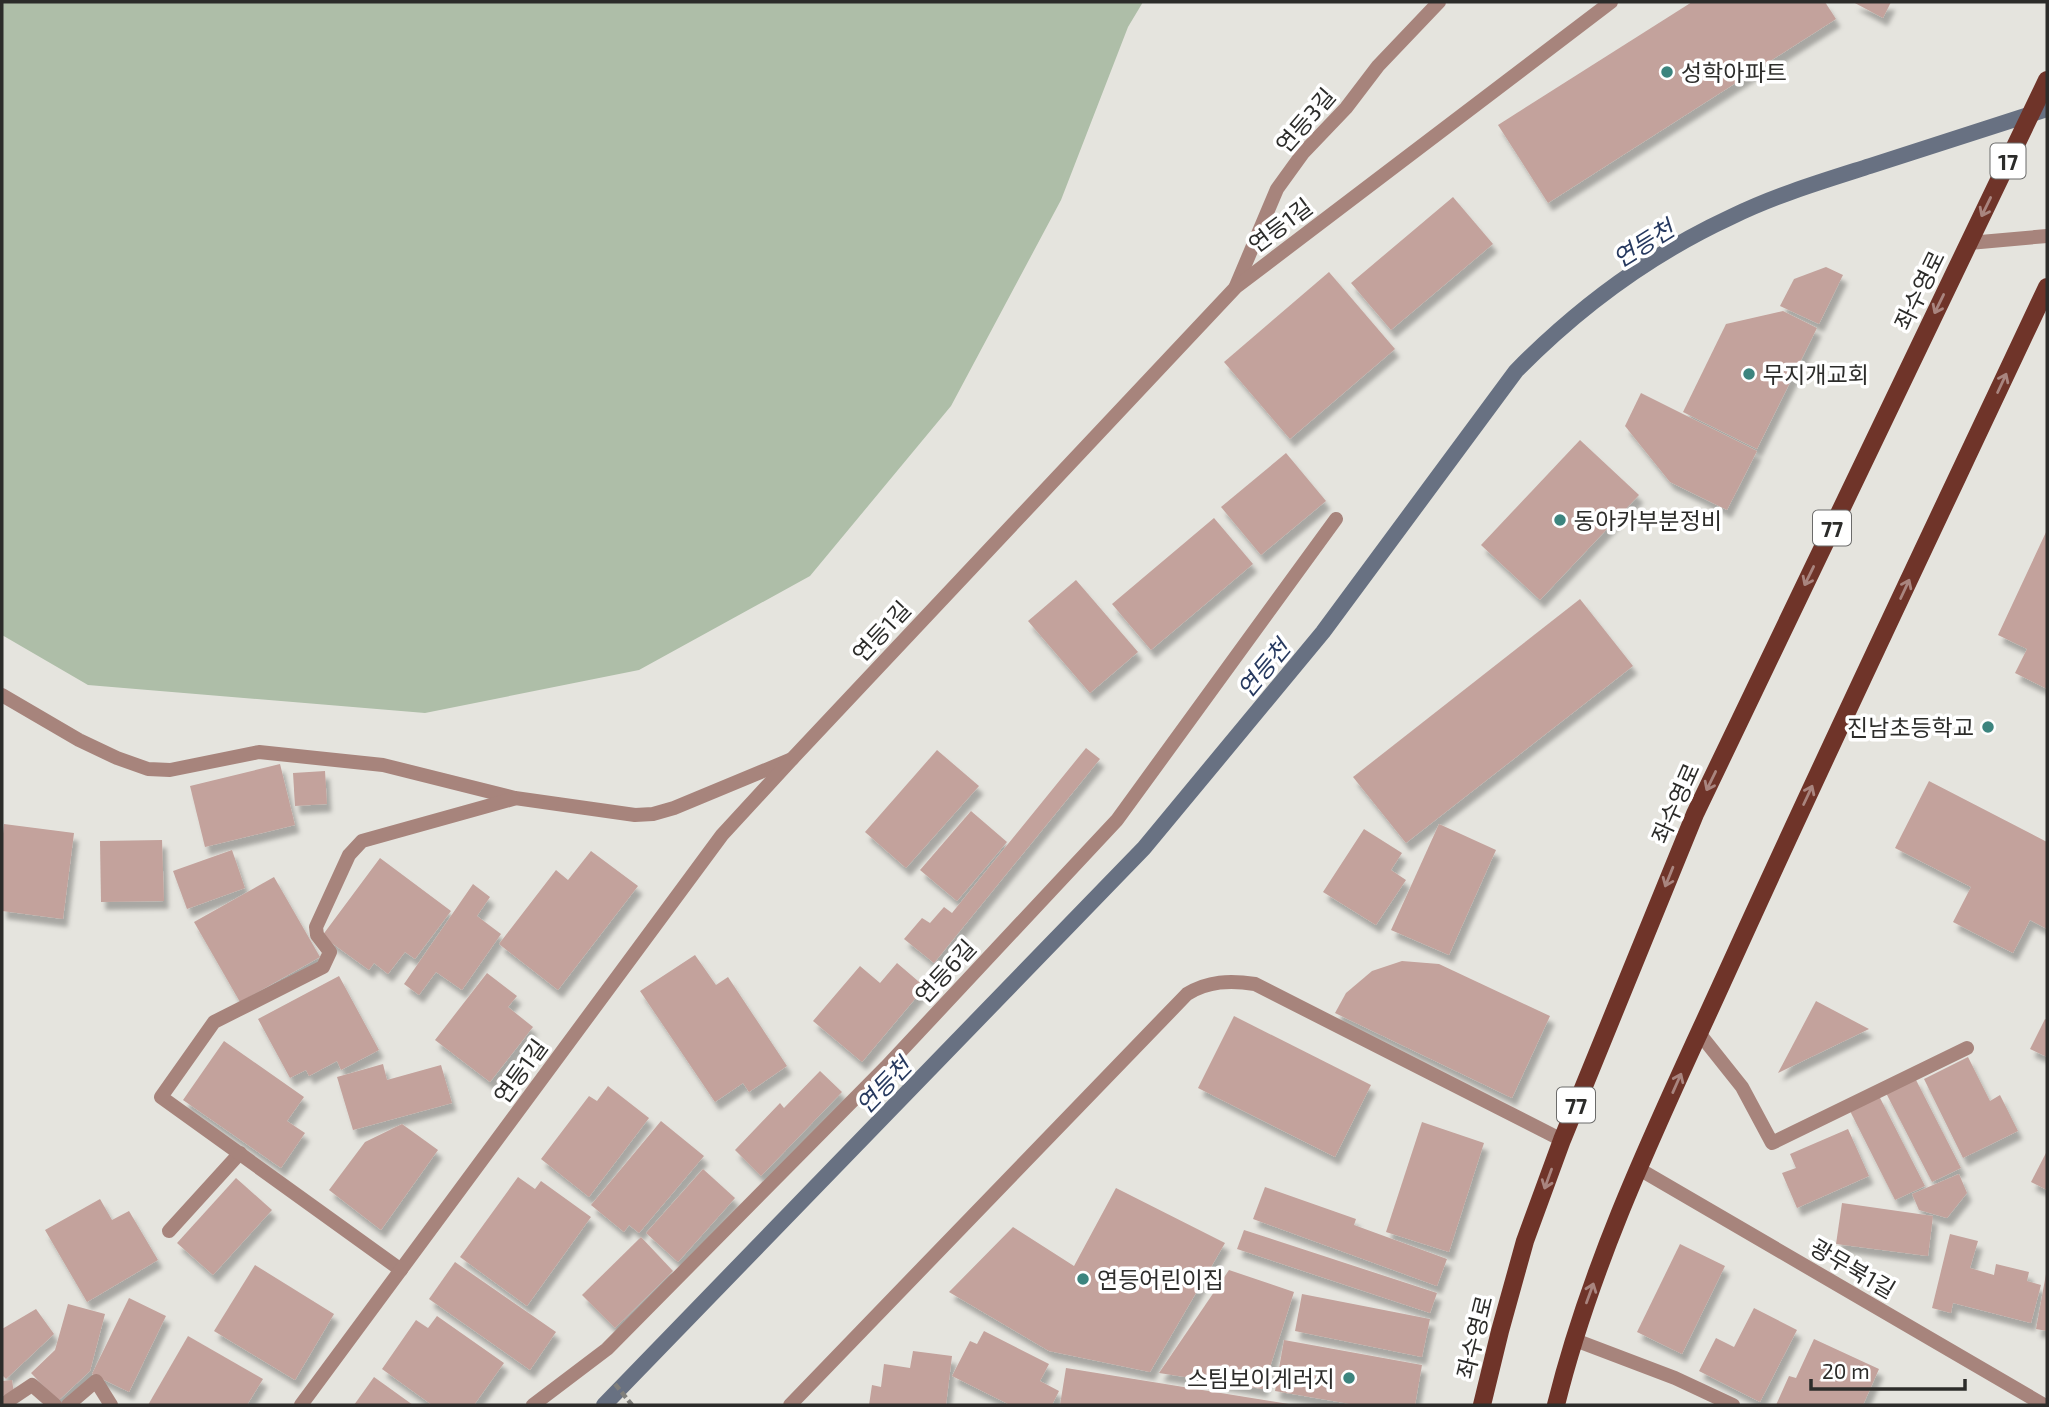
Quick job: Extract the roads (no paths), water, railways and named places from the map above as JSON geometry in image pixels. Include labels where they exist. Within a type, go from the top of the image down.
[{"type":"main road","name":"17","points":[[1969,243],[2047,80]]},
{"type":"main road","name":"좌수영로","points":[[1482,1405],[1525,1241],[1562,1140],[1695,814],[1969,243]]},
{"type":"main road","points":[[1556,1405],[1589,1294],[1639,1169],[1779,857],[2047,287]]},
{"type":"street","name":"연등3길","points":[[1236,287],[1277,189],[1296,162],[1346,108],[1378,66],[1439,2]]},
{"type":"street","name":"연등1길","points":[[302,1405],[722,835],[792,759],[1236,287],[1611,2]]},
{"type":"street","points":[[1969,243],[2047,236]]},
{"type":"street","name":"연등6길","points":[[533,1405],[607,1349],[886,1067],[1117,820],[1336,519]]},
{"type":"street","points":[[2,695],[79,740],[148,769],[170,770],[260,752],[383,765],[515,799],[635,815],[653,814],[685,804],[792,759]]},
{"type":"street","points":[[401,1270],[162,1097],[214,1022],[323,967],[330,952],[317,935],[316,927],[349,855],[362,841],[515,799]]},
{"type":"street","points":[[790,1405],[1186,994],[1200,985],[1237,981],[1255,984],[1562,1140]]},
{"type":"street","points":[[1699,1033],[1742,1087],[1772,1143],[1966,1048]]},
{"type":"street","points":[[169,1231],[240,1153]]},
{"type":"street","name":"광무북1길","points":[[1639,1169],[2026,1400],[2045,1405]]},
{"type":"street","points":[[1575,1339],[1675,1378],[1733,1405]]},
{"type":"street","points":[[68,1405],[96,1381],[111,1405]]},
{"type":"street","points":[[2,1405],[32,1385],[55,1405]]},
{"type":"waterway","name":"연등천","points":[[604,1405],[1144,848],[1323,632],[1516,371],[1539,348],[1590,305],[1644,266],[1701,232],[1748,209],[1817,183],[2047,109]]},
{"type":"place","name":"성학아파트","points":[[1667,72]]},
{"type":"place","name":"무지개교회","points":[[1749,374]]},
{"type":"place","name":"동아카부분정비","points":[[1560,520]]},
{"type":"place","name":"진남초등학교","points":[[1988,727]]},
{"type":"place","name":"연등어린이집","points":[[1083,1279]]},
{"type":"place","name":"스팀보이게러지","points":[[1349,1378]]}]
